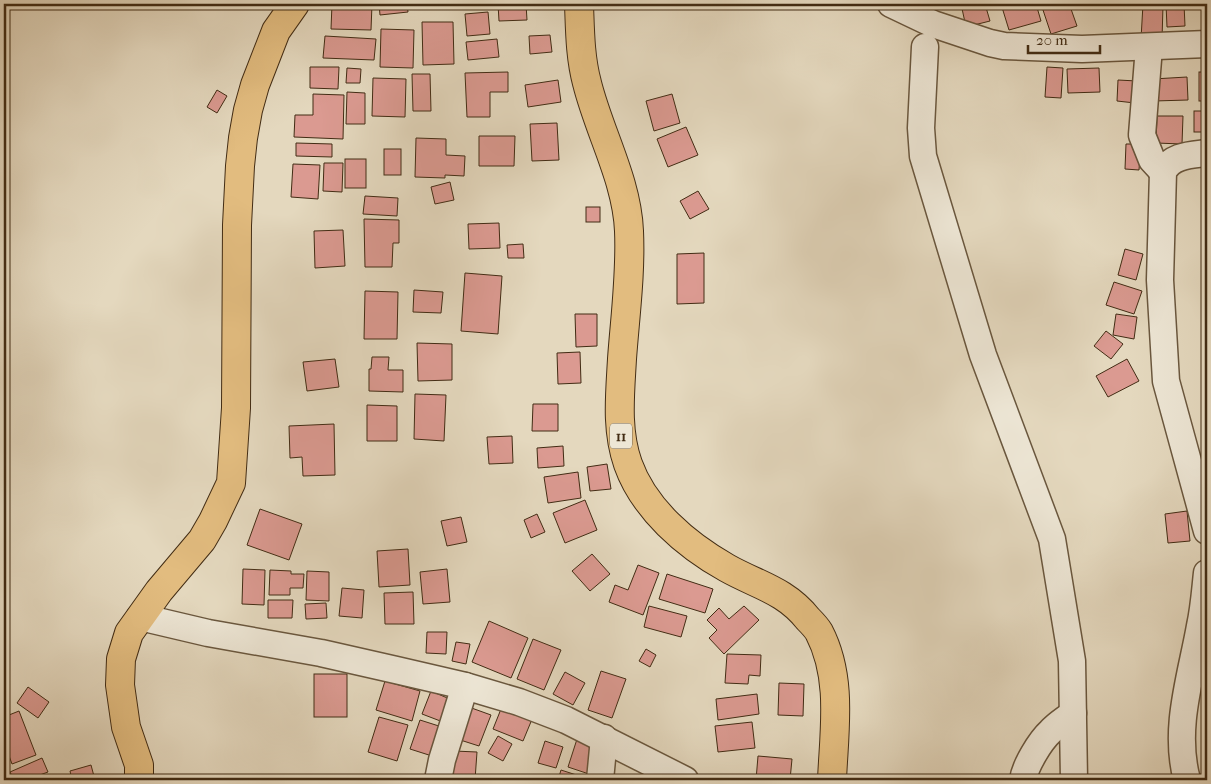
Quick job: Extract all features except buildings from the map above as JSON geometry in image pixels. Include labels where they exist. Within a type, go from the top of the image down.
[{"type":"highway","points":[[139,780],[139,765],[126,726],[120,685],[121,659],[130,633],[140,617],[159,591],[202,540],[231,483],[236,408],[237,225],[243,138],[254,85],[276,31],[295,4]]},
{"type":"highway","name":"11","points":[[579,4],[581,52],[586,82],[618,178],[629,228],[630,256],[619,400],[620,433],[628,464],[637,484],[653,508],[694,546],[727,568],[780,593],[802,611],[818,631],[828,656],[836,712],[832,780]]},
{"type":"street","points":[[891,4],[933,24],[1004,46],[1082,50],[1207,44]]},
{"type":"street","points":[[925,47],[921,128],[923,156],[983,355],[1052,539],[1072,661],[1074,780]]},
{"type":"street","points":[[1149,47],[1142,135],[1145,147],[1152,160],[1163,172]]},
{"type":"street","points":[[1207,153],[1182,156],[1173,160],[1166,166],[1163,172],[1160,280],[1166,382],[1207,531]]},
{"type":"street","points":[[1188,780],[1184,769],[1181,734],[1186,694],[1204,607],[1207,573]]},
{"type":"street","points":[[140,617],[208,633],[321,653],[465,686],[545,710],[685,780]]},
{"type":"street","points":[[438,780],[442,760],[465,686]]},
{"type":"street","points":[[1023,780],[1034,754],[1050,731],[1074,713]]},
{"type":"street","points":[[600,780],[604,738]]}]
